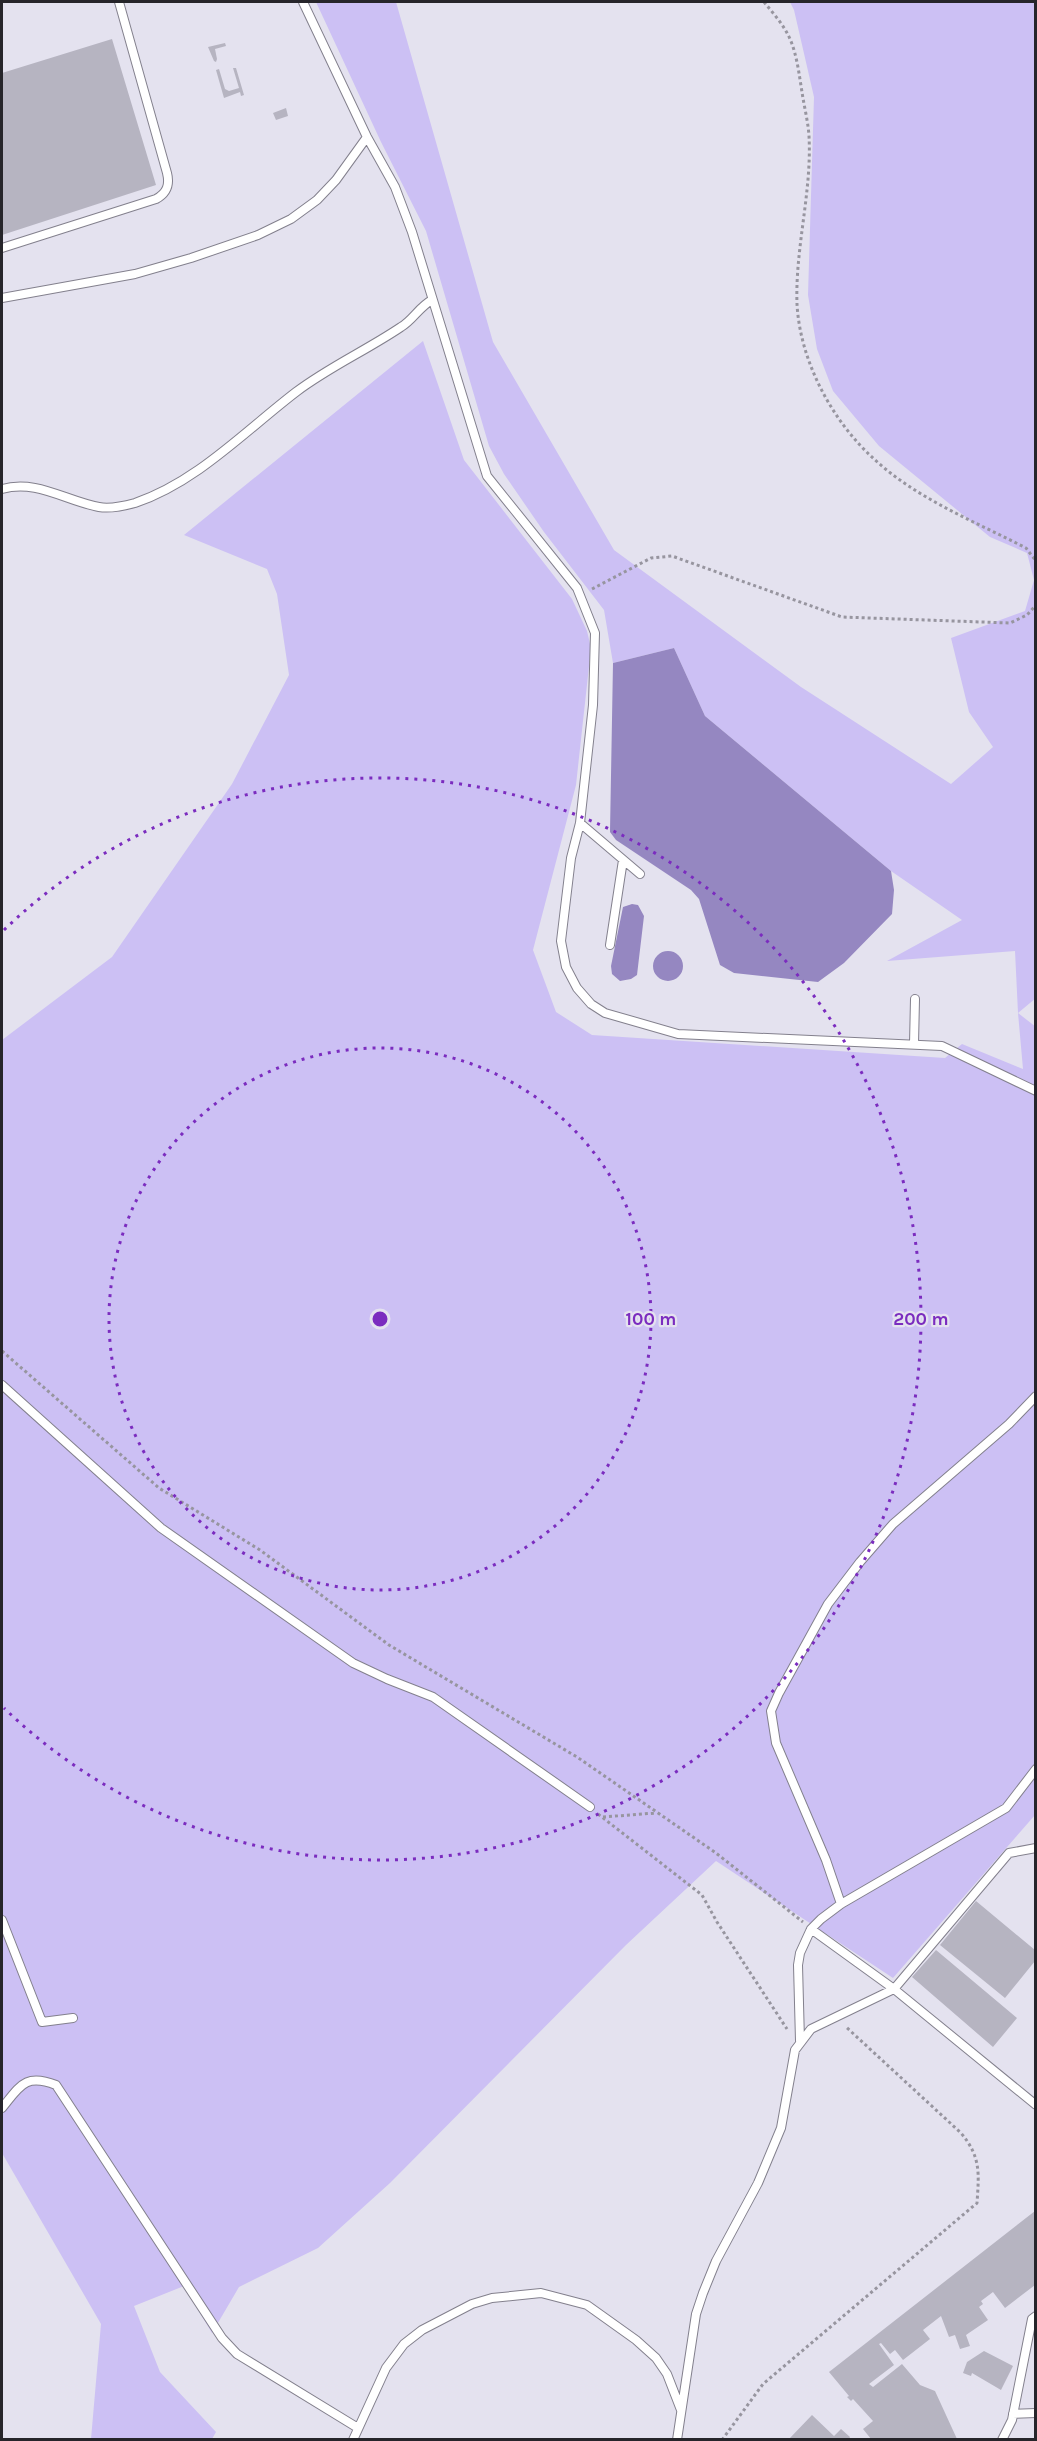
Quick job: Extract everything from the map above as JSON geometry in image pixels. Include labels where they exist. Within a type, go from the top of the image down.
[{"type":"lane","points":[[2,248],[156,199],[167,189],[169,180],[119,2]]},
{"type":"lane","points":[[303,2],[367,136],[395,187],[412,232],[487,476],[577,588],[595,633],[593,705],[580,823],[571,858],[561,941],[566,967],[577,988],[591,1004],[605,1013],[678,1034],[942,1046],[1035,1091]]},
{"type":"lane","points":[[2,298],[135,273],[191,258],[258,235],[291,219],[317,200],[336,180],[367,136]]},
{"type":"lane","points":[[2,489],[32,486],[99,507],[135,503],[151,496],[201,467],[298,391],[404,326],[423,305],[432,300]]},
{"type":"lane","points":[[580,823],[640,874]]},
{"type":"lane","points":[[610,945],[623,860]]},
{"type":"lane","points":[[915,999],[915,1044]]},
{"type":"lane","points":[[2,1385],[161,1528],[353,1663],[433,1697],[590,1807]]},
{"type":"lane","points":[[841,1904],[826,1860],[776,1743],[771,1711],[828,1604],[860,1562],[893,1524],[1009,1424],[1035,1396]]},
{"type":"lane","points":[[800,2042],[798,1965],[800,1953],[812,1929],[841,1904],[1006,1808],[1035,1769]]},
{"type":"lane","points":[[677,2439],[696,2314],[716,2262],[758,2183],[781,2128],[795,2050],[811,2029],[894,1989],[1009,1853],[1035,1848]]},
{"type":"lane","points":[[2,1920],[42,2022],[73,2018]]},
{"type":"lane","points":[[812,1929],[894,1989],[1035,2105]]},
{"type":"lane","points":[[2,2108],[25,2082],[33,2079],[56,2085],[222,2338],[237,2354],[358,2428]]},
{"type":"lane","points":[[352,2439],[386,2368],[404,2344],[422,2330],[472,2304],[492,2298],[541,2293],[587,2305],[636,2340],[662,2366],[682,2411]]},
{"type":"lane","points":[[1002,2439],[1008,2430],[1013,2414],[1032,2319],[1035,2316]]},
{"type":"lane","points":[[1013,2414],[1035,2413]]},
{"type":"path","points":[[764,2],[784,28],[797,62],[809,136],[797,279],[797,306],[807,349],[826,400],[838,420],[893,475],[919,493],[1026,548],[1035,561]]},
{"type":"path","points":[[579,596],[651,558],[672,556],[842,617],[1010,623],[1027,615],[1035,605]]},
{"type":"path","points":[[2,1351],[159,1488],[260,1550],[389,1645],[577,1757],[716,1853],[812,1929]]},
{"type":"path","points":[[590,1807],[702,1895],[786,2028],[800,2042]]},
{"type":"path","points":[[602,1817],[658,1813]]},
{"type":"path","points":[[722,2439],[763,2384],[977,2203],[979,2174],[973,2147],[961,2133],[835,2017]]},
{"type":"shaded area","points":[[316,2],[396,2],[493,342],[614,550],[801,687],[951,784],[993,747],[969,712],[951,638],[1025,611],[1034,580],[1027,553],[990,537],[879,446],[833,391],[817,349],[808,295],[814,97],[794,10],[790,2],[1035,2],[1036,998],[1018,1013],[1015,951],[887,961],[962,920],[891,871],[705,716],[674,648],[613,663],[604,610],[544,532],[504,474],[489,446],[426,231],[381,142]]},
{"type":"shaded area","points":[[423,341],[464,460],[572,599],[587,631],[591,648],[576,785],[533,950],[556,1012],[592,1035],[945,1058],[962,1044],[1023,1069],[1018,1013],[1036,1027],[1035,1815],[893,1978],[716,1861],[626,1945],[390,2183],[318,2248],[239,2287],[212,2333],[184,2286],[134,2306],[160,2372],[216,2432],[212,2439],[91,2439],[101,2324],[2,2153],[2,1040],[112,957],[232,784],[289,675],[277,594],[267,569],[184,535]]},
{"type":"shaded area","points":[[674,648],[705,716],[891,871],[894,890],[892,914],[844,963],[818,982],[734,973],[720,965],[699,899],[691,890],[616,840],[610,832],[613,663]]},
{"type":"shaded area","points":[[638,905],[644,916],[637,975],[620,981],[612,974],[611,966],[623,907]]},
{"type":"shaded area","points":[[668,951],[674,952],[682,960],[682,972],[674,980],[668,981],[662,980],[654,972],[653,966],[654,960],[662,952]]},
{"type":"building","points":[[112,39],[156,185],[2,235],[2,73]]},
{"type":"building","points":[[225,43],[226,46],[215,49],[217,59],[216,62],[214,61],[208,47]]},
{"type":"building","points":[[233,68],[236,68],[244,95],[241,96],[240,92],[224,98],[216,70],[219,69],[225,89],[229,91],[239,88]]},
{"type":"building","points":[[286,108],[288,116],[276,120],[273,113]]},
{"type":"building","points":[[976,1901],[1035,1950],[1035,1961],[1005,1998],[940,1945]]},
{"type":"building","points":[[936,1950],[1017,2018],[993,2047],[912,1977]]},
{"type":"building","points":[[1035,2211],[1035,2285],[1005,2308],[993,2292],[981,2301],[983,2304],[979,2307],[988,2320],[966,2335],[970,2346],[960,2349],[955,2335],[949,2337],[941,2316],[923,2330],[930,2339],[903,2360],[895,2350],[890,2354],[881,2343],[879,2344],[894,2365],[869,2384],[873,2387],[902,2364],[920,2385],[935,2391],[957,2439],[871,2439],[863,2429],[873,2421],[853,2399],[851,2401],[847,2397],[849,2396],[829,2372]]},
{"type":"building","points":[[984,2351],[1013,2366],[1001,2390],[972,2373],[971,2376],[963,2373],[967,2362]]},
{"type":"building","points":[[812,2415],[834,2436],[841,2429],[850,2437],[849,2439],[789,2439]]}]
